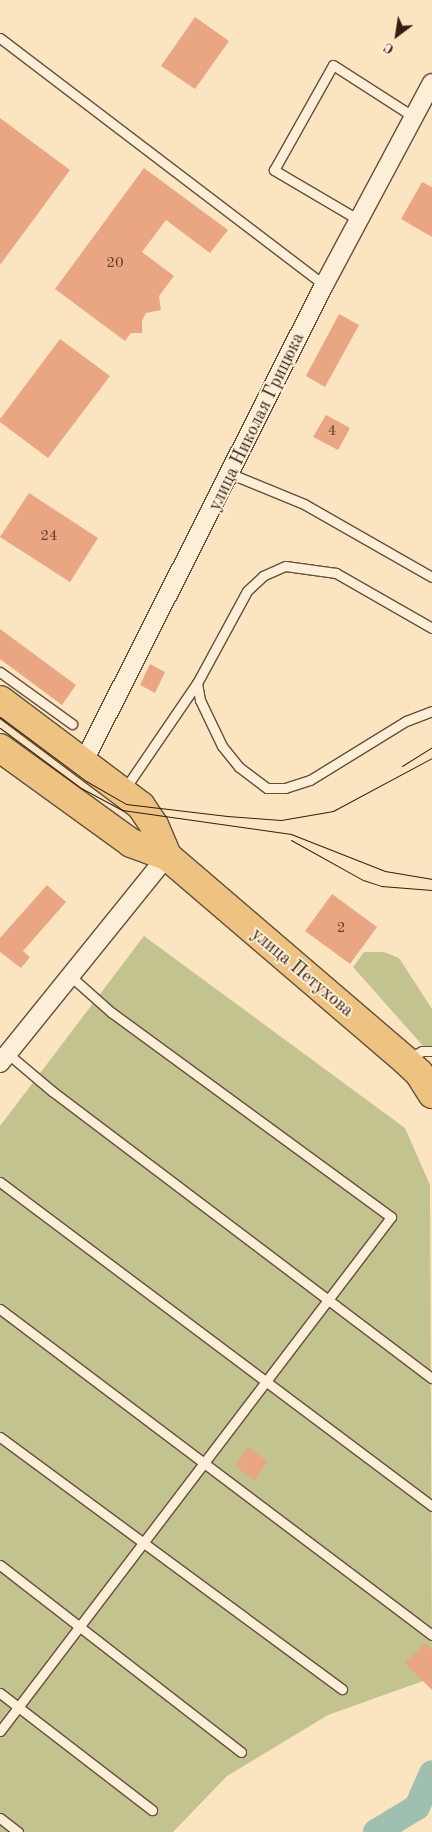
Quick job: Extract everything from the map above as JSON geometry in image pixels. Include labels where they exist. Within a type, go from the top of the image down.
[{"type":"highway","name":"улица Петухова","points":[[11,697],[83,763],[123,792],[147,815],[167,856]]},
{"type":"highway","name":"улица Петухова","points":[[0,748],[131,843],[167,856],[405,1060],[419,1073],[432,1094]]},
{"type":"street","name":"улица Николая Грицюка","points":[[83,763],[231,474],[324,285],[359,220],[423,110],[432,83]]},
{"type":"street","points":[[4,1058],[68,975],[167,856]]},
{"type":"lane","points":[[0,38],[324,285]]},
{"type":"lane","points":[[359,220],[274,170],[333,65],[423,110]]},
{"type":"lane","points":[[231,474],[304,504],[432,577]]},
{"type":"lane","points":[[123,792],[197,683],[247,592],[263,576],[285,566],[336,572],[432,628]]},
{"type":"lane","points":[[0,672],[11,697],[72,724]]},
{"type":"lane","points":[[197,683],[200,700],[222,746],[239,767],[267,788],[285,788],[310,780],[406,721],[432,711]]},
{"type":"lane","points":[[0,1731],[391,1217],[112,1013],[68,975]]},
{"type":"lane","points":[[405,1060],[422,1050],[432,1050]]},
{"type":"lane","points":[[4,1058],[432,1378]]},
{"type":"lane","points":[[0,1182],[432,1506]]},
{"type":"lane","points":[[0,1309],[432,1634]]},
{"type":"lane","points":[[0,1437],[342,1689]]},
{"type":"lane","points":[[0,1566],[241,1752]]},
{"type":"lane","points":[[0,1692],[152,1810]]},
{"type":"lane","points":[[0,1818],[18,1832]]},
{"type":"green space","points":[[144,936],[405,1128],[430,1185],[432,1673],[423,1681],[328,1715],[227,1776],[173,1832],[0,1832],[0,1126]]},
{"type":"green space","points":[[364,952],[384,952],[399,958],[432,1009],[432,1056],[353,967]]},
{"type":"building","points":[[195,17],[229,41],[195,89],[161,66]]},
{"type":"building","points":[[0,118],[70,170],[0,265]]},
{"type":"building","points":[[144,168],[228,230],[210,253],[166,220],[142,252],[174,276],[159,296],[161,310],[146,313],[142,321],[142,333],[131,333],[125,341],[55,289]]},
{"type":"building","points":[[422,182],[432,187],[432,237],[401,219]]},
{"type":"building","points":[[339,314],[359,325],[325,387],[306,376]]},
{"type":"building","points":[[60,339],[110,376],[48,458],[0,422],[0,419]]},
{"type":"building","points":[[326,415],[350,428],[338,450],[313,437]]},
{"type":"building","points":[[29,493],[98,538],[70,582],[0,537]]},
{"type":"building","points":[[0,629],[76,685],[62,705],[0,659]]},
{"type":"building","points":[[150,664],[165,672],[155,693],[140,685]]},
{"type":"building","points":[[47,885],[66,902],[23,951],[30,957],[21,968],[0,952],[0,938]]},
{"type":"building","points":[[332,894],[377,927],[350,964],[305,931]]},
{"type":"building","points":[[248,1447],[267,1461],[255,1480],[235,1466]]},
{"type":"building","points":[[425,1643],[432,1650],[432,1690],[405,1663]]},
{"type":"waterway","points":[[376,1832],[417,1807],[432,1773]]},
{"type":"tram line","points":[[0,717],[86,781],[126,804],[227,816],[281,820],[333,811],[432,758]]},
{"type":"tram line","points":[[0,728],[81,788],[122,810],[291,834],[385,871],[432,879]]},
{"type":"tram line","points":[[402,766],[432,747]]},
{"type":"tram line","points":[[291,840],[363,880],[381,886],[432,890]]}]
